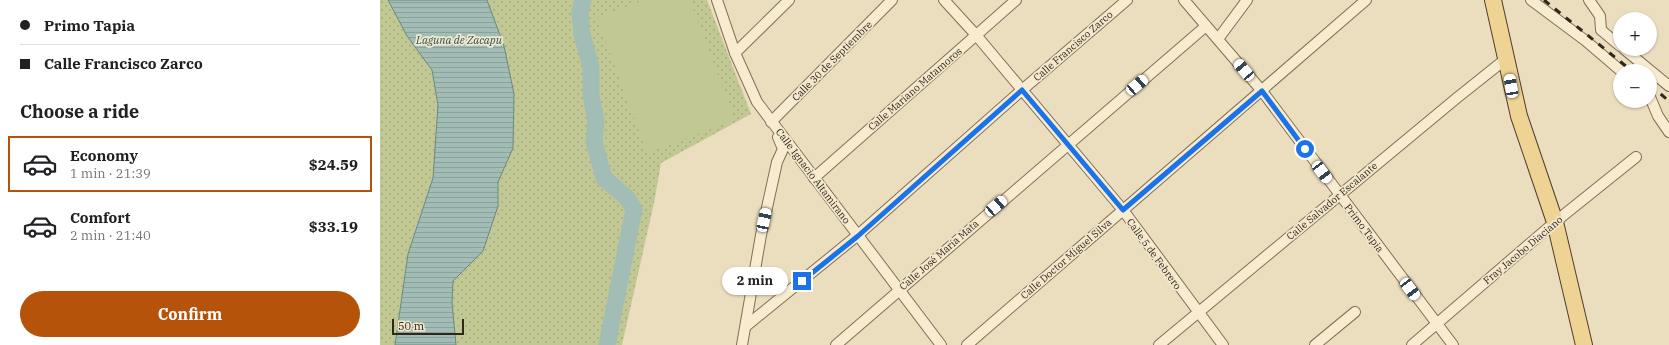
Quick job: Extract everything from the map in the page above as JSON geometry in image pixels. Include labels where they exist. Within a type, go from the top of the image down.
[{"type":"main road","points":[[1492,0],[1507,58],[1519,116],[1555,222],[1584,345]]},
{"type":"street","points":[[717,0],[735,53],[757,102],[771,122],[783,149],[795,153]]},
{"type":"street","points":[[735,53],[789,0]]},
{"type":"street","name":"Calle 30 de Septiembre","points":[[771,122],[892,0]]},
{"type":"street","name":"Calle 5 de Febrero","points":[[944,0],[976,35],[1123,210],[1222,345]]},
{"type":"street","name":"Calle Mariano Matamoros","points":[[814,178],[1016,0]]},
{"type":"street","name":"Calle Francisco Zarco","points":[[746,326],[858,236],[1022,90],[1127,0]]},
{"type":"street","name":"Primo Tapia","points":[[1184,0],[1262,91],[1453,345]]},
{"type":"street","points":[[1218,39],[1247,0]]},
{"type":"street","name":"Calle Doctor Miguel Silva","points":[[967,345],[1366,0]]},
{"type":"street","points":[[1531,0],[1586,41],[1613,64]]},
{"type":"street","points":[[1589,0],[1600,16],[1601,30],[1613,40]]},
{"type":"street","name":"Calle José María Mata","points":[[836,345],[1206,26]]},
{"type":"street","points":[[1633,56],[1669,86]]},
{"type":"street","name":"Calle Salvador Escalante","points":[[1159,345],[1458,96],[1507,58]]},
{"type":"street","points":[[1655,108],[1658,116],[1669,132]]},
{"type":"street","name":"Calle Ignacio Altamirano","points":[[771,122],[900,289],[941,345]]},
{"type":"street","points":[[742,345],[761,235],[777,162],[783,149]]},
{"type":"street","name":"Fray Jacobo Diaciano","points":[[1412,345],[1555,222],[1636,157]]},
{"type":"street","points":[[1315,345],[1354,312]]},
{"type":"green space","points":[[380,0],[707,0],[751,114],[661,163],[654,203],[622,345],[380,345]]},
{"type":"green space","points":[[644,0],[690,0],[735,120],[647,153],[597,18]]},
{"type":"water","name":"Laguna de Zacapu","points":[[388,0],[487,0],[504,46],[514,94],[513,148],[498,182],[498,206],[483,251],[453,281],[452,303],[456,345],[395,345],[408,254],[433,178],[438,105],[432,70],[407,36]]},
{"type":"waterway","points":[[583,0],[580,11],[582,35],[591,67],[591,96],[596,121],[594,142],[604,178],[627,198],[634,209],[607,345]]},
{"type":"railway","points":[[1544,0],[1623,64]]},
{"type":"railway","points":[[1657,91],[1669,101]]},
{"type":"route","points":[[802,281],[858,236],[1022,90],[1123,210],[1262,91],[1305,149]]}]
